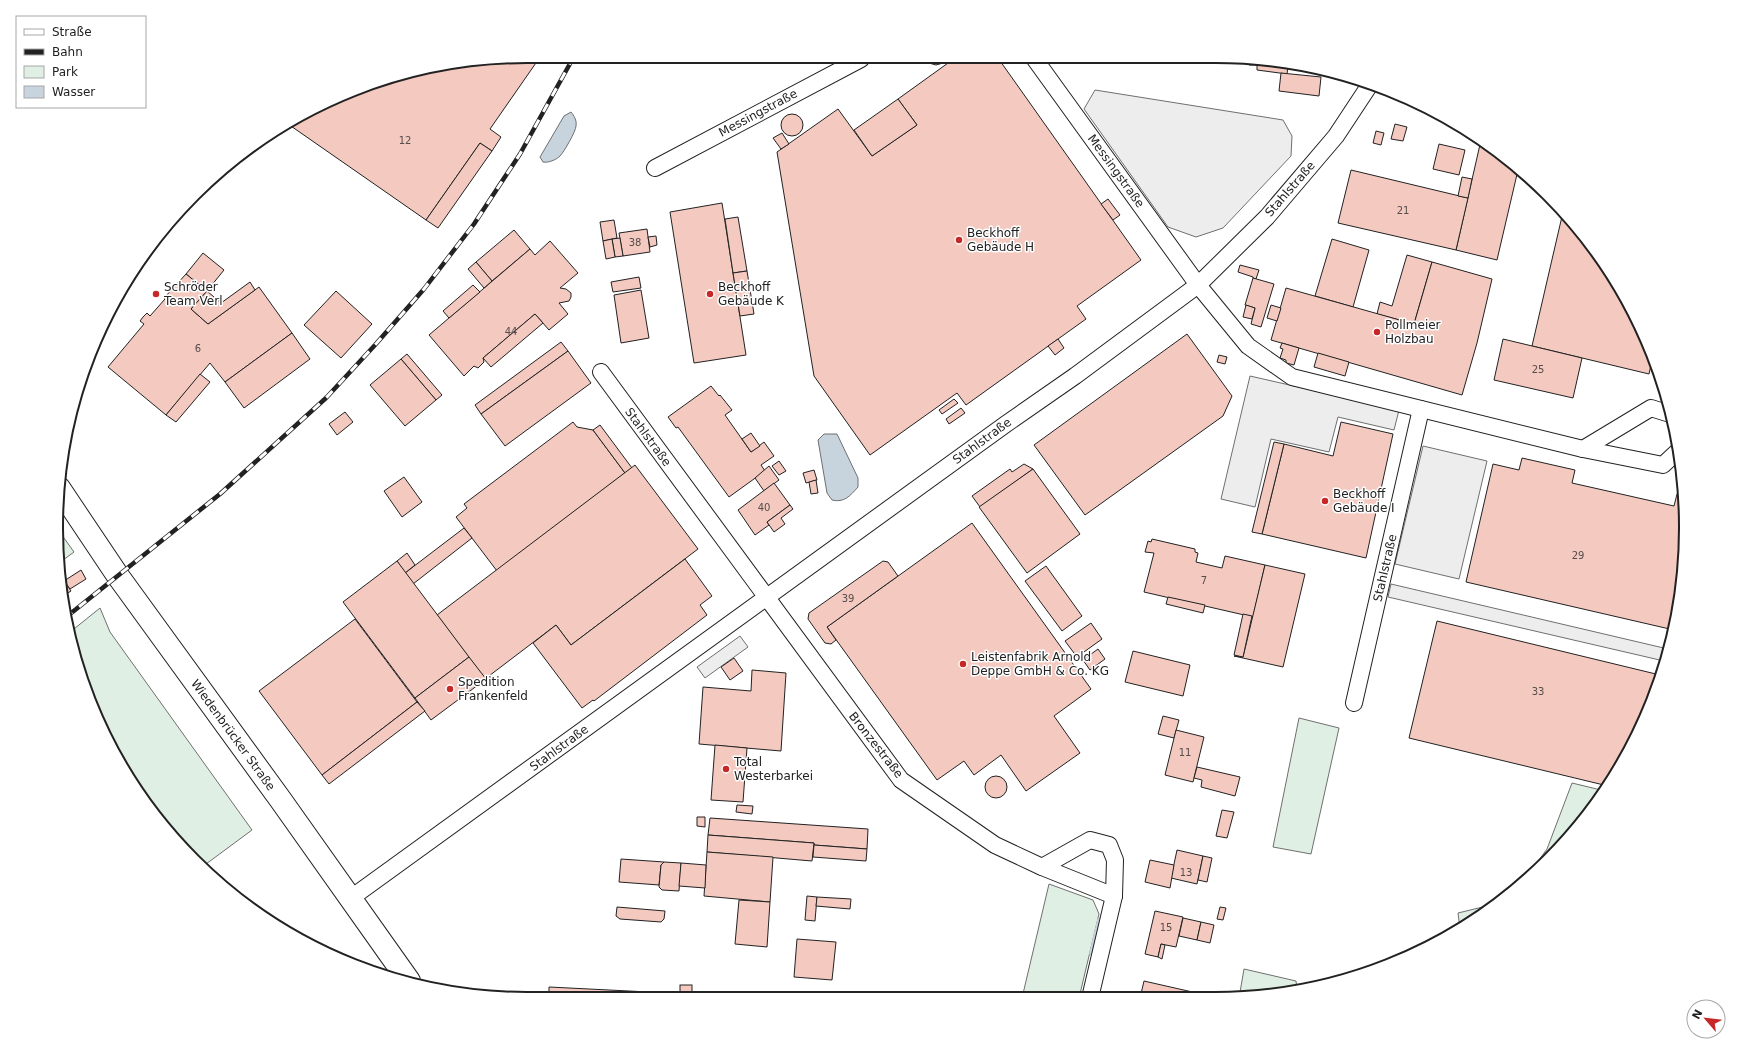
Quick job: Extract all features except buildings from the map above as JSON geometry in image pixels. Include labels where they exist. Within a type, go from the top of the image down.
[{"type":"main road","name":"Wiedenbrücker Straße","points":[[64,496],[123,583],[406,976]]},
{"type":"street","name":"Messingstraße","points":[[655,168],[852,63]]},
{"type":"street","name":"Messingstraße","points":[[1038,63],[1198,285]]},
{"type":"street","name":"Stahlstraße","points":[[351,898],[766,597],[1075,376],[1198,285],[1267,217],[1282,200],[1336,136],[1367,89]]},
{"type":"street","points":[[1198,285],[1248,346],[1292,377],[1583,448],[1663,465],[1673,456]]},
{"type":"street","name":"Stahlstraße","points":[[601,372],[766,597]]},
{"type":"street","points":[[1583,448],[1651,408],[1664,412]]},
{"type":"street","name":"Stahlstraße","points":[[1354,703],[1421,409]]},
{"type":"street","name":"Bronzestraße","points":[[766,597],[901,780],[995,845],[1042,867],[1114,896]]},
{"type":"street","points":[[1042,867],[1090,840],[1109,845],[1115,860],[1114,896],[1091,992]]},
{"type":"green space","points":[[63,537],[74,552],[64,559]]},
{"type":"green space","points":[[100,608],[110,632],[252,830],[207,863],[178,834],[159,810],[141,786],[125,760],[98,705],[79,648],[74,629]]},
{"type":"green space","points":[[1299,718],[1339,728],[1311,854],[1273,847]]},
{"type":"green space","points":[[1572,783],[1598,789],[1564,834],[1539,860],[1547,849]]},
{"type":"green space","points":[[1049,884],[1093,900],[1099,914],[1080,992],[1023,992]]},
{"type":"green space","points":[[1482,907],[1459,922],[1458,913]]},
{"type":"green space","points":[[1244,969],[1296,981],[1296,984],[1240,991]]},
{"type":"shaded area","points":[[1095,90],[1283,120],[1292,136],[1291,156],[1223,228],[1196,237],[1168,227],[1084,109]]},
{"type":"shaded area","points":[[1250,376],[1399,410],[1394,430],[1338,417],[1329,452],[1271,439],[1255,507],[1221,499]]},
{"type":"shaded area","points":[[1423,446],[1487,461],[1459,579],[1395,564]]},
{"type":"shaded area","points":[[1391,584],[1663,648],[1659,660],[1388,597]]},
{"type":"shaded area","points":[[740,636],[748,647],[705,678],[697,667]]},
{"type":"water","points":[[571,112],[575,118],[576,124],[570,141],[562,154],[550,162],[543,162],[540,157],[564,116]]},
{"type":"water","points":[[824,434],[837,434],[858,478],[858,487],[843,500],[832,500],[827,493],[818,440]]},
{"type":"waterway","points":[[1092,953],[1100,920]]},
{"type":"railway","points":[[71,613],[220,494],[326,398],[375,345],[424,289],[474,224],[520,154],[570,63]]},
{"type":"place","name":"Beckhoff Gebäude H","points":[[959,240]]},
{"type":"place","name":"Schröder Team Verl","points":[[156,294]]},
{"type":"place","name":"Beckhoff Gebäude K","points":[[710,294]]},
{"type":"place","name":"Pollmeier Holzbau","points":[[1377,332]]},
{"type":"place","name":"Beckhoff Gebäude I","points":[[1325,501]]},
{"type":"place","name":"Leistenfabrik Arnold Deppe GmbH & Co. KG","points":[[963,664]]},
{"type":"place","name":"Spedition Frankenfeld","points":[[450,689]]},
{"type":"place","name":"Total Westerbarkei","points":[[726,769]]}]
